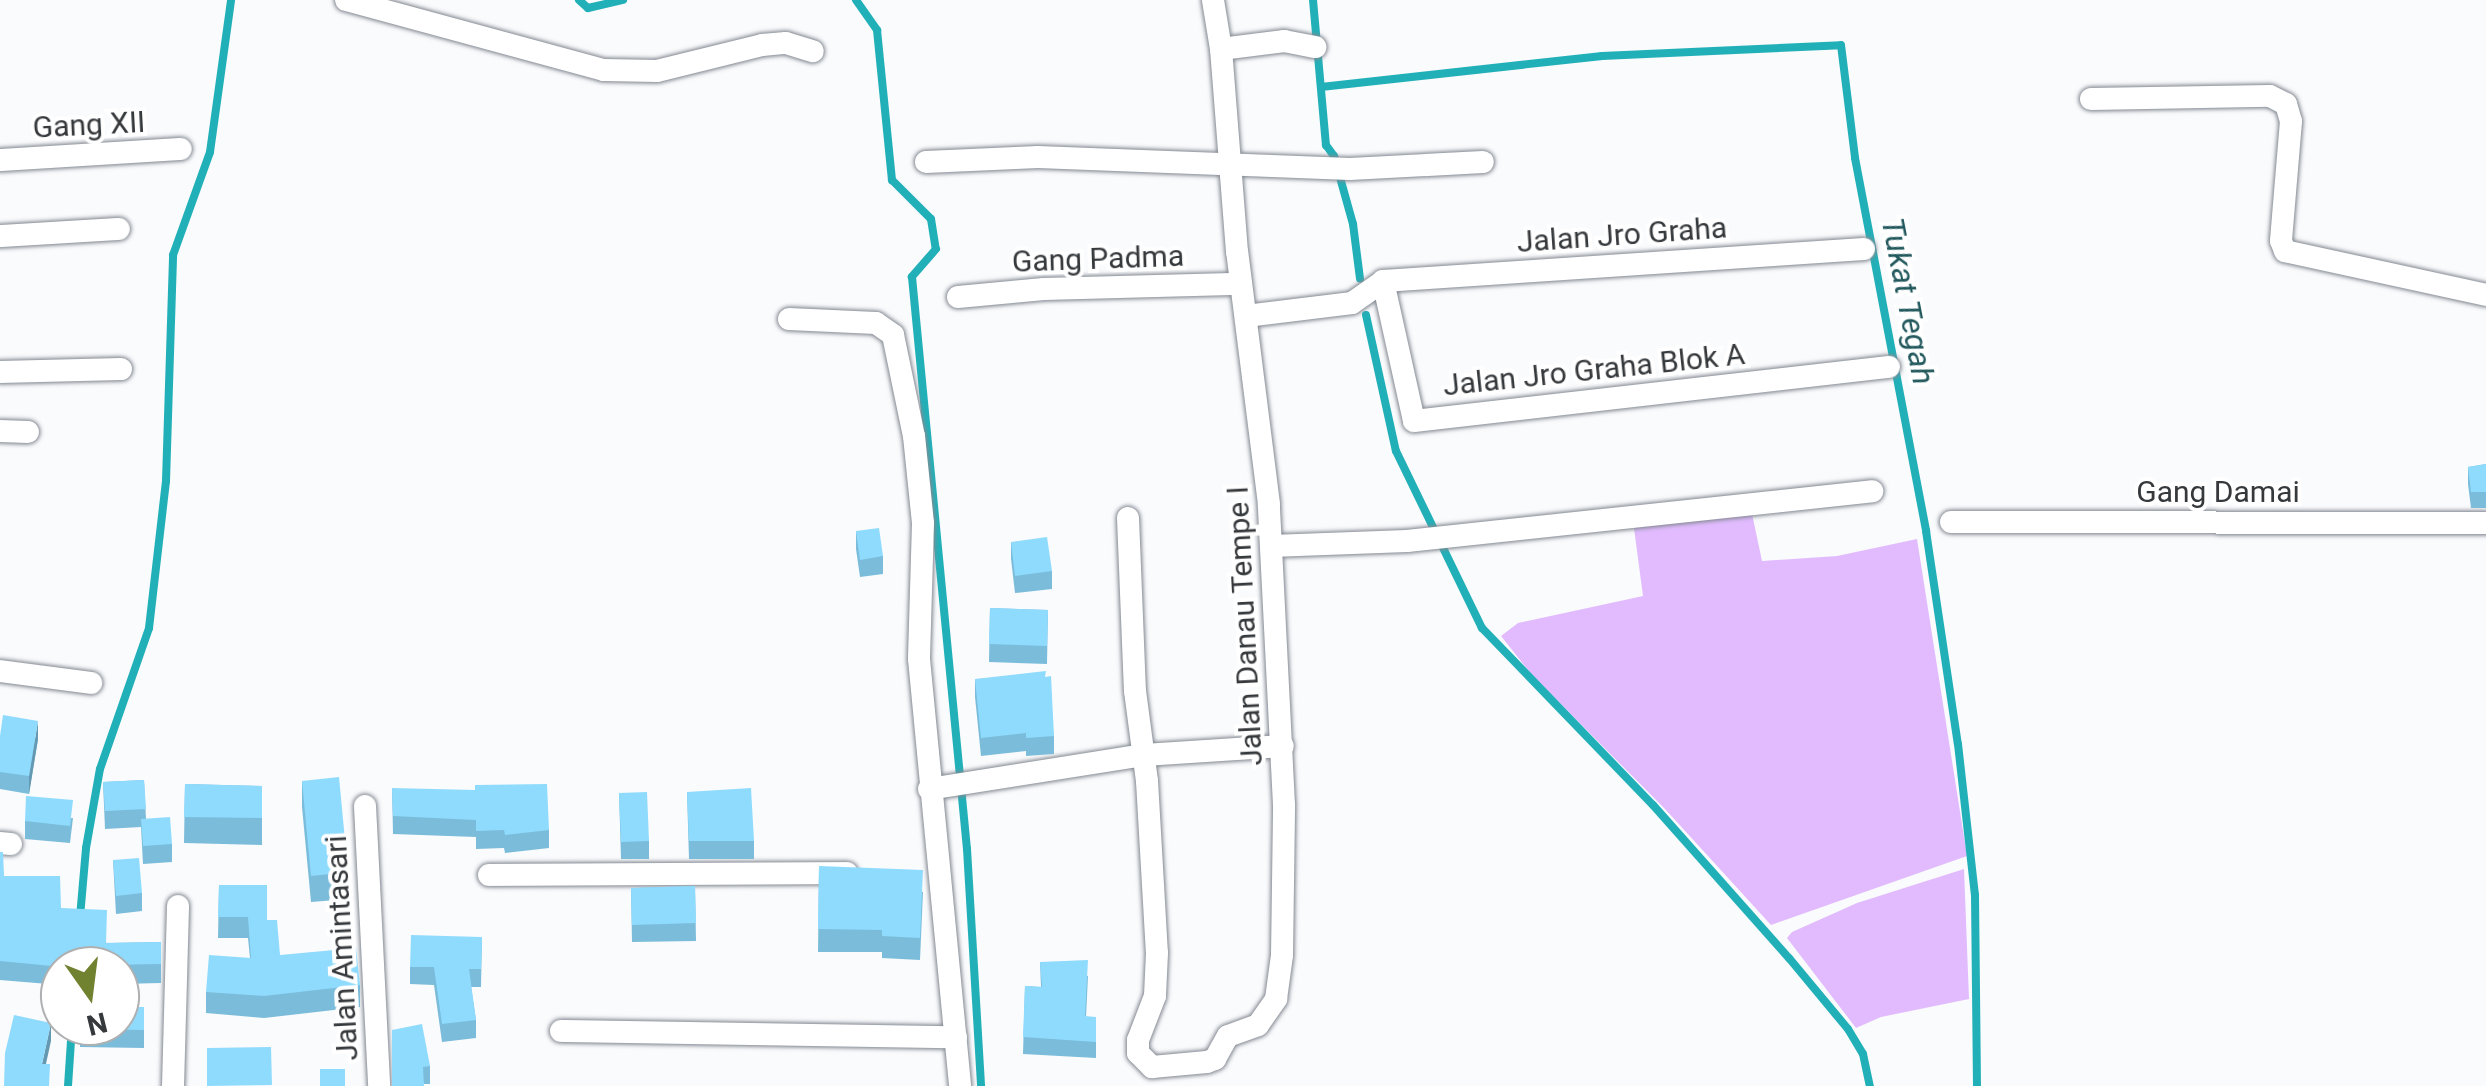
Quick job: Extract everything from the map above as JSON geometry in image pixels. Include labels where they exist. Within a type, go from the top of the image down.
[{"type":"street","points":[[346,0],[604,70],[657,71],[762,45],[786,43],[814,51]]},
{"type":"street","name":"Jalan Danau Tempe I","points":[[1144,755],[1157,979],[1138,1040],[1138,1053],[1152,1067],[1215,1059],[1228,1036],[1258,1024],[1276,999],[1282,954],[1283,746],[1264,454],[1241,284],[1228,162],[1222,49],[1213,0]]},
{"type":"street","points":[[1222,49],[1284,41],[1315,47]]},
{"type":"street","points":[[2091,99],[2270,96],[2286,104],[2291,121],[2280,240],[2286,250],[2298,257],[2486,295]]},
{"type":"street","name":"Gang XII","points":[[0,160],[181,150]]},
{"type":"street","points":[[926,162],[1038,157],[1350,169],[1484,162]]},
{"type":"street","points":[[0,236],[119,229]]},
{"type":"street","name":"Jalan Jro Graha","points":[[1384,281],[1864,249]]},
{"type":"street","points":[[1246,316],[1352,303],[1384,281]]},
{"type":"street","name":"Jalan Jro Graha Blok A","points":[[1384,281],[1414,420],[1889,368]]},
{"type":"street","name":"Gang Padma","points":[[958,298],[1044,289],[1241,284]]},
{"type":"street","points":[[788,319],[876,323],[893,335],[914,436],[923,523],[919,658],[935,788],[931,873],[960,1086]]},
{"type":"street","points":[[0,372],[121,370]]},
{"type":"street","points":[[0,430],[28,432]]},
{"type":"street","points":[[1271,546],[1408,541],[1872,491]]},
{"type":"street","points":[[1128,518],[1135,691],[1144,755]]},
{"type":"street","name":"Gang Damai","points":[[1951,522],[2486,523]]},
{"type":"street","points":[[0,671],[91,684]]},
{"type":"street","points":[[935,788],[1144,755],[1283,746]]},
{"type":"street","name":"Jalan Amintasari","points":[[365,806],[378,1086]]},
{"type":"street","points":[[489,876],[862,873]]},
{"type":"street","points":[[173,1086],[178,906]]},
{"type":"street","points":[[560,1031],[956,1037]]},
{"type":"shaded area","points":[[1751,509],[1762,561],[1837,556],[1917,539],[1967,856],[1771,925],[1665,809],[1532,675],[1501,636],[1518,623],[1643,596],[1633,521]]},
{"type":"shaded area","points":[[1964,869],[1969,999],[1881,1017],[1856,1028],[1787,938],[1792,932],[1857,903]]},
{"type":"building","points":[[2486,464],[2486,492],[2471,492],[2468,467]]},
{"type":"building","points":[[879,528],[883,556],[860,560],[856,531]]},
{"type":"building","points":[[1047,537],[1052,571],[1015,576],[1011,542]]},
{"type":"building","points":[[990,608],[1048,610],[1047,646],[989,644]]},
{"type":"building","points":[[1046,671],[1045,677],[1051,676],[1054,736],[1026,738],[1026,733],[981,738],[975,679]]},
{"type":"building","points":[[3,715],[38,721],[29,776],[0,772]]},
{"type":"building","points":[[339,777],[348,872],[311,876],[302,781]]},
{"type":"building","points":[[144,780],[146,809],[105,811],[103,782]]},
{"type":"building","points":[[185,784],[262,786],[262,818],[184,817]]},
{"type":"building","points":[[547,784],[549,830],[505,835],[504,830],[476,831],[476,820],[393,816],[392,788],[475,790],[475,785]]},
{"type":"building","points":[[751,788],[754,841],[689,841],[687,792]]},
{"type":"building","points":[[647,792],[649,841],[621,842],[619,793]]},
{"type":"building","points":[[26,796],[73,800],[70,826],[25,821]]},
{"type":"building","points":[[170,817],[172,844],[143,846],[141,819]]},
{"type":"building","points":[[0,852],[4,876],[60,876],[61,908],[107,910],[106,943],[161,942],[161,964],[140,964],[140,946],[40,946],[40,965],[0,961]]},
{"type":"building","points":[[139,858],[142,893],[116,896],[113,860]]},
{"type":"building","points":[[819,866],[923,870],[920,938],[882,936],[882,930],[818,929]]},
{"type":"building","points":[[219,885],[267,885],[267,920],[277,920],[280,955],[356,948],[360,985],[264,996],[206,992],[209,955],[251,958],[248,917],[218,917]]},
{"type":"building","points":[[695,886],[696,923],[632,925],[631,888]]},
{"type":"building","points":[[411,935],[482,937],[481,969],[469,969],[476,1020],[442,1024],[434,967],[410,967]]},
{"type":"building","points":[[1088,960],[1085,1016],[1096,1017],[1096,1042],[1023,1037],[1025,986],[1042,987],[1040,962]]},
{"type":"building","points":[[140,1007],[144,1007],[144,1030],[140,1030]]},
{"type":"building","points":[[14,1015],[40,1021],[40,1046],[46,1046],[42,1064],[50,1064],[49,1086],[4,1086],[5,1053]]},
{"type":"building","points":[[422,1024],[430,1066],[423,1067],[424,1086],[392,1086],[392,1030]]},
{"type":"building","points":[[271,1047],[272,1085],[207,1086],[207,1048]]},
{"type":"building","points":[[320,1069],[345,1069],[345,1086],[320,1086]]},
{"type":"waterway","points":[[80,917],[86,848],[100,769],[149,628],[166,481],[173,255],[210,152],[231,0]]},
{"type":"waterway","points":[[579,0],[588,8],[623,0]]},
{"type":"waterway","points":[[856,0],[877,30],[892,180],[931,219],[936,249],[912,277],[967,849],[981,1086]]},
{"type":"waterway","points":[[1313,0],[1326,145],[1334,156],[1353,224],[1360,279]]},
{"type":"waterway","name":"Tukat Tegah","points":[[1321,87],[1602,56],[1841,45],[1855,158],[1926,531],[1958,744],[1975,895],[1977,1086]]},
{"type":"waterway","points":[[1366,315],[1396,451],[1482,628],[1653,805],[1789,958],[1848,1029],[1863,1054],[1870,1086]]},
{"type":"waterway","points":[[68,1086],[71,1046]]}]
